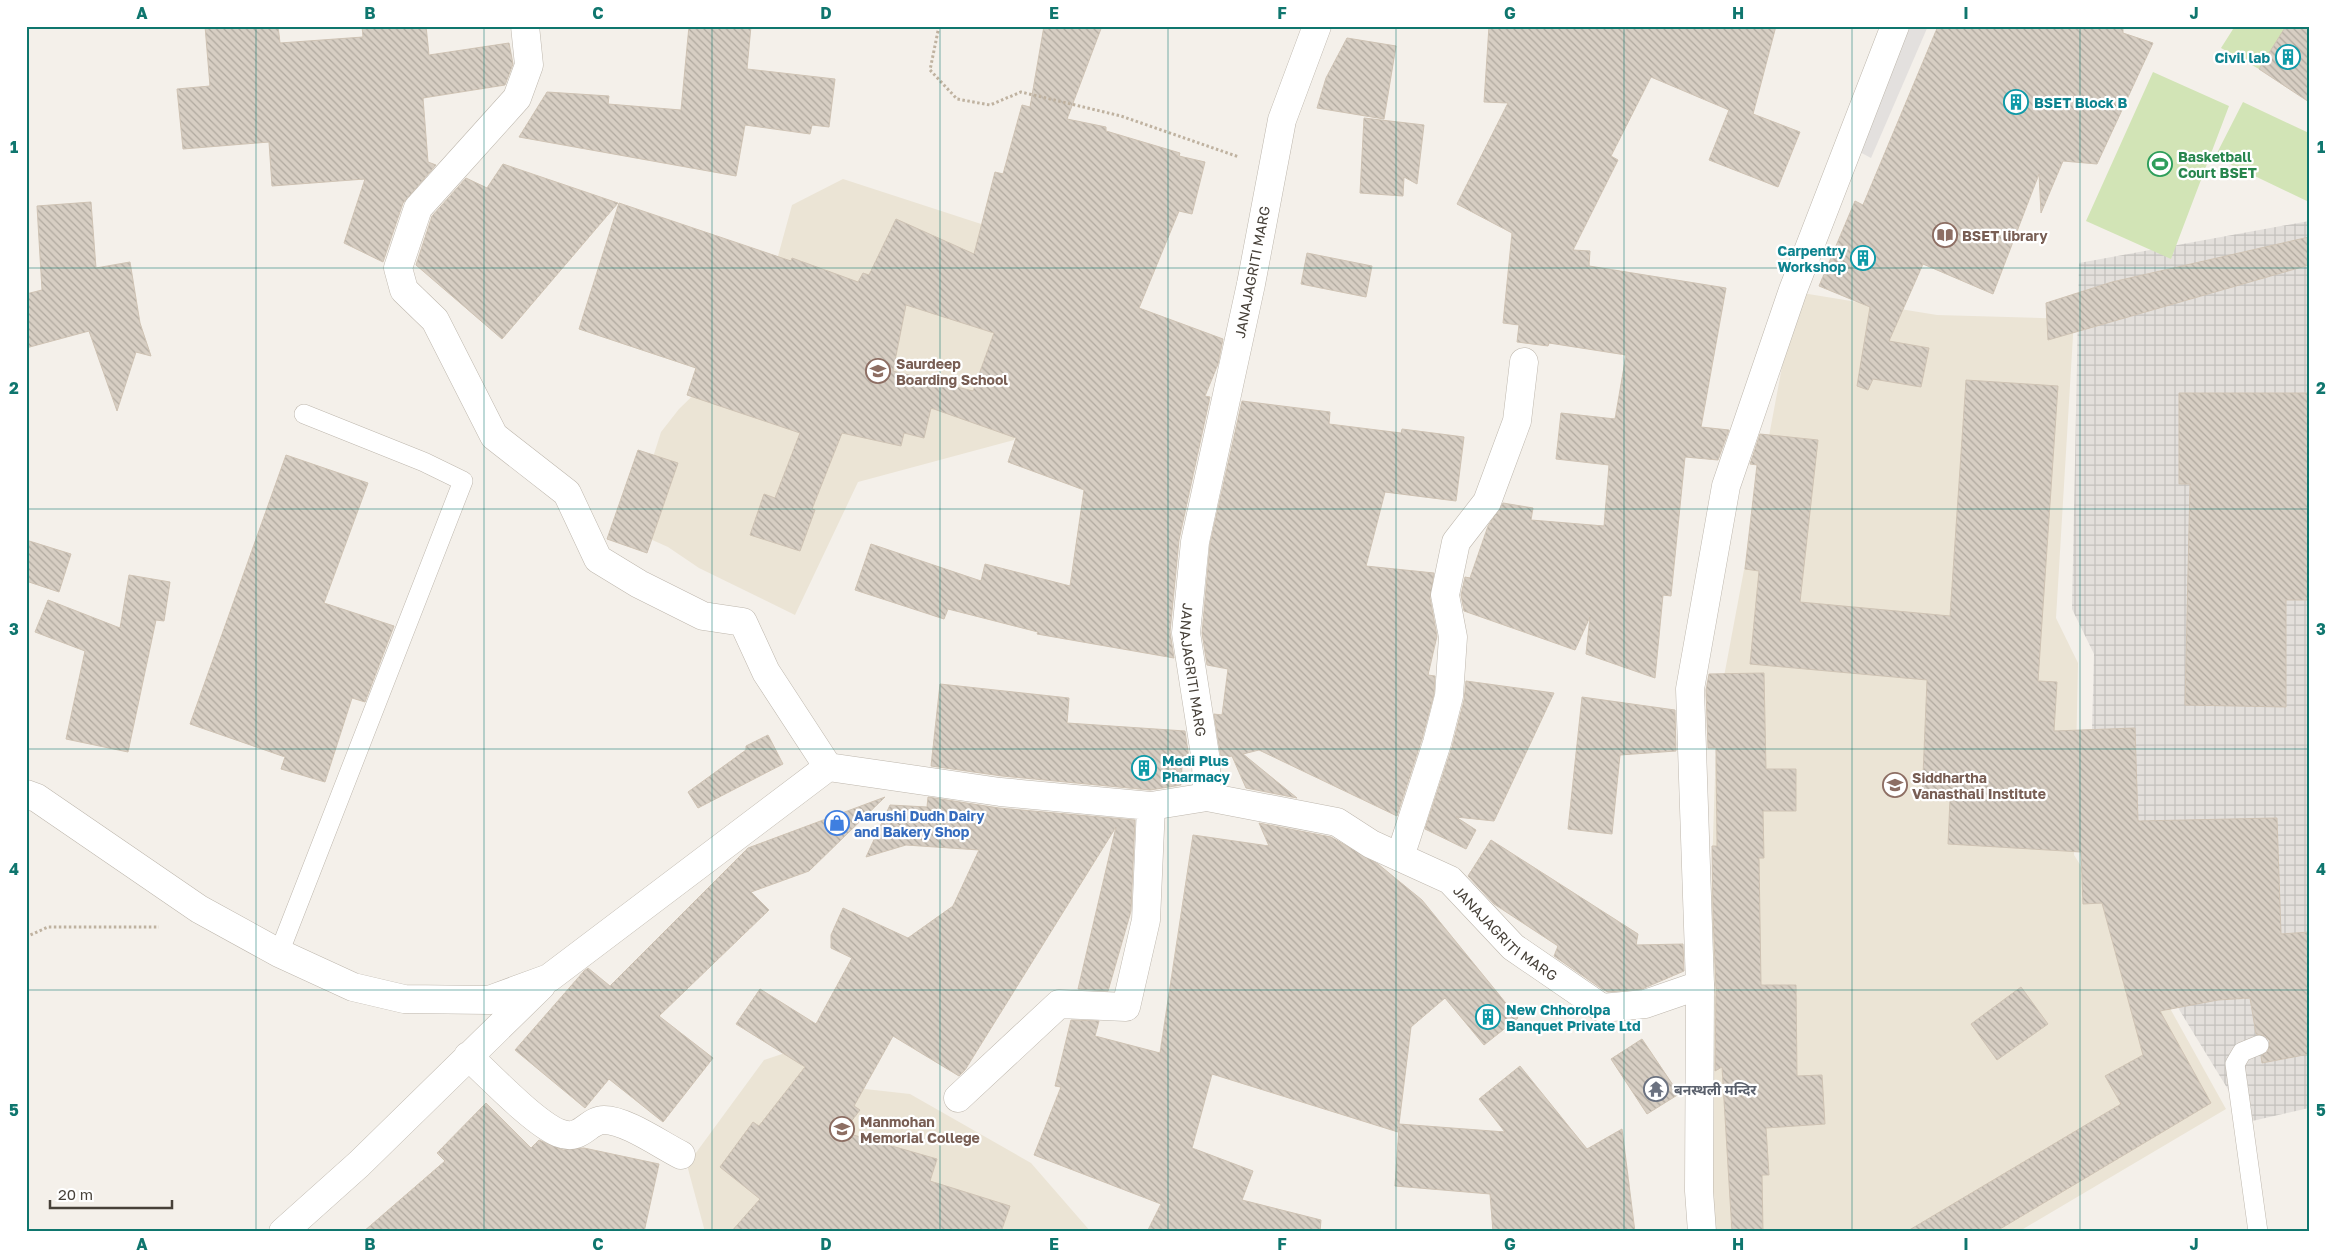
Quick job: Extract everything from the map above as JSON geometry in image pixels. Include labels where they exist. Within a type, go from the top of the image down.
[{"type":"street","points":[[525,26],[529,66],[517,98],[418,208],[398,268],[404,290],[434,320],[494,436],[567,493],[598,559],[640,584],[702,616],[742,622],[766,672],[828,767]]},
{"type":"street","name":"JANAJAGRITI MARG","points":[[1317,26],[1282,120],[1251,284],[1195,542],[1186,633],[1206,761],[1207,797],[1337,822],[1371,844],[1450,880],[1513,947],[1602,1008],[1645,1004],[1700,985]]},
{"type":"street","points":[[1702,1232],[1700,1190],[1700,985],[1690,689],[1726,486],[1794,290],[1895,26]]},
{"type":"street","points":[[1400,857],[1437,743],[1449,696],[1453,636],[1445,595],[1456,542],[1487,502],[1517,420],[1524,362]]},
{"type":"street","points":[[284,1232],[359,1164],[549,978],[828,767],[1000,792],[1151,806],[1207,797]]},
{"type":"street","points":[[26,794],[37,798],[199,909],[279,953],[353,988],[404,999],[489,1000],[549,978]]},
{"type":"street","points":[[958,1098],[1059,1004],[1126,1006],[1146,920],[1151,806]]},
{"type":"street","points":[[468,1056],[531,1114],[558,1133],[572,1135],[584,1131],[596,1121],[620,1122],[681,1155]]},
{"type":"lane","points":[[279,953],[463,481],[424,462],[304,414]]},
{"type":"lane","points":[[2258,1045],[2242,1052],[2235,1064],[2258,1232]]},
{"type":"path","points":[[939,26],[930,70],[957,99],[990,105],[1021,92],[1121,116],[1231,155],[1273,165]]},
{"type":"path","points":[[26,937],[48,927],[185,927],[199,909]]},
{"type":"shaded area","points":[[1906,26],[1928,26],[1871,158],[1856,150]]},
{"type":"shaded area","name":"Saurdeep Boarding School","points":[[843,179],[1079,256],[1014,440],[858,482],[795,615],[699,568],[668,547],[630,530],[661,432],[679,409],[757,333],[792,205]]},
{"type":"shaded area","points":[[2309,221],[2309,1108],[2248,1122],[2169,993],[2089,846],[2094,654],[2072,609],[2079,263]]},
{"type":"shaded area","name":"Siddhartha Vanasthali Institute","points":[[1796,292],[1937,315],[2074,319],[2056,618],[2078,663],[2074,855],[2162,994],[2226,1109],[2018,1232],[1710,1232],[1706,1055],[1717,714]]},
{"type":"shaded area","name":"Manmohan Memorial College","points":[[815,1043],[841,1074],[865,1089],[910,1094],[1031,1163],[1091,1232],[705,1232],[687,1165],[764,1060]]},
{"type":"green space","points":[[2235,26],[2277,26],[2284,30],[2259,69],[2221,48]]},
{"type":"green space","name":"Basketball Court BSET","points":[[2153,72],[2229,106],[2171,259],[2086,221]]},
{"type":"green space","points":[[2243,102],[2309,133],[2309,202],[2215,157]]},
{"type":"building","points":[[205,26],[278,26],[280,43],[363,37],[362,26],[426,26],[429,55],[509,43],[513,64],[505,85],[423,98],[428,162],[436,165],[403,203],[383,262],[344,243],[365,179],[272,186],[269,142],[183,149],[177,89],[210,86]]},
{"type":"building","points":[[689,26],[751,26],[747,69],[835,79],[829,127],[812,125],[810,134],[745,125],[736,176],[519,137],[547,92],[609,96],[608,104],[681,110]]},
{"type":"building","points":[[1044,26],[1102,26],[1067,119],[1106,127],[1106,131],[1180,153],[1179,156],[1205,162],[1192,214],[1179,211],[1139,308],[1223,339],[1218,364],[1205,396],[1210,397],[1179,540],[1170,632],[1174,658],[1037,634],[1038,632],[948,609],[944,619],[855,590],[871,544],[981,581],[985,564],[1070,586],[1084,490],[1008,462],[1016,438],[931,408],[924,438],[904,433],[901,446],[842,433],[812,509],[815,510],[800,551],[750,535],[764,494],[775,498],[800,433],[687,395],[696,368],[579,329],[619,203],[791,261],[792,258],[858,282],[863,273],[869,275],[896,219],[974,254],[995,172],[1003,174],[1022,105],[1030,107]],"holes":[[[906,305],[994,333],[973,391],[893,371]]]},
{"type":"building","points":[[1489,26],[1776,26],[1753,114],[1800,132],[1778,187],[1709,160],[1729,110],[1651,77],[1611,156],[1618,160],[1573,250],[1590,251],[1589,266],[1726,288],[1701,427],[1729,430],[1718,460],[1685,457],[1671,596],[1663,595],[1655,678],[1586,654],[1590,617],[1575,650],[1464,611],[1461,595],[1465,577],[1470,578],[1488,526],[1503,503],[1533,508],[1531,520],[1604,526],[1609,465],[1556,459],[1561,413],[1615,419],[1626,355],[1549,343],[1548,346],[1517,342],[1519,325],[1503,323],[1512,233],[1457,204],[1508,103],[1484,102]]},
{"type":"building","name":"BSET Block B","points":[[1938,26],[2123,26],[2123,33],[2153,43],[2097,164],[2063,161],[2041,213],[2039,174],[1993,294],[1923,264],[1889,341],[1929,348],[1921,387],[1873,379],[1868,390],[1857,386],[1870,307],[1819,286],[1855,201],[1863,205]]},
{"type":"building","name":"Civil lab","points":[[2286,26],[2309,26],[2309,102],[2259,69]]},
{"type":"building","points":[[1347,38],[1396,46],[1384,119],[1317,108],[1326,78]]},
{"type":"building","points":[[1364,118],[1424,125],[1417,184],[1404,177],[1403,196],[1360,193]]},
{"type":"building","points":[[503,164],[618,203],[502,339],[416,265],[432,216],[466,178],[487,188]]},
{"type":"building","points":[[91,202],[96,268],[130,262],[140,323],[151,356],[136,352],[117,411],[89,331],[26,348],[26,294],[42,290],[37,206]]},
{"type":"building","points":[[2309,237],[2309,265],[2048,340],[2046,303],[2112,282]]},
{"type":"building","points":[[1307,253],[1372,266],[1366,297],[1301,284]]},
{"type":"building","points":[[1966,380],[2058,386],[2038,681],[2057,682],[2054,731],[2135,728],[2138,821],[2277,818],[2281,934],[2309,932],[2309,1054],[2262,1063],[2261,1056],[2268,1051],[2270,1041],[2265,1036],[2256,1034],[2250,998],[2218,1000],[2160,1011],[2211,1103],[1995,1232],[1906,1232],[2121,1104],[2105,1076],[2143,1055],[2102,903],[2083,904],[2081,852],[1948,844],[1950,799],[1922,799],[1927,680],[1750,664],[1759,571],[1745,569],[1757,465],[1750,464],[1760,434],[1818,440],[1800,602],[1950,616]]},
{"type":"building","points":[[2179,393],[2309,393],[2309,600],[2286,600],[2286,707],[2185,705],[2190,484],[2179,484]]},
{"type":"building","points":[[1242,401],[1330,412],[1329,424],[1401,433],[1402,429],[1464,437],[1456,501],[1385,492],[1366,566],[1434,573],[1430,598],[1437,636],[1428,675],[1435,676],[1434,694],[1422,739],[1397,816],[1259,750],[1243,754],[1297,798],[1246,788],[1232,756],[1221,758],[1214,714],[1222,715],[1228,669],[1207,665],[1202,633],[1210,544]]},
{"type":"building","points":[[638,450],[678,463],[647,553],[607,539]]},
{"type":"building","points":[[286,455],[368,483],[324,603],[394,626],[365,702],[352,698],[325,782],[281,769],[285,757],[190,724]]},
{"type":"building","points":[[26,540],[71,554],[59,592],[26,581]]},
{"type":"building","points":[[129,575],[170,582],[164,621],[156,620],[128,752],[66,739],[85,651],[35,632],[48,600],[120,628]]},
{"type":"building","points":[[1764,673],[1766,769],[1796,769],[1796,811],[1763,811],[1764,858],[1759,858],[1761,985],[1796,985],[1797,1076],[1822,1075],[1825,1124],[1766,1128],[1769,1175],[1762,1175],[1763,1232],[1732,1232],[1722,1067],[1715,1071],[1716,991],[1719,989],[1716,989],[1712,846],[1717,846],[1716,748],[1708,748],[1706,690],[1709,674]]},
{"type":"building","points":[[1466,681],[1554,693],[1494,821],[1456,817],[1476,830],[1466,849],[1425,829],[1452,747],[1464,700]]},
{"type":"building","points":[[940,684],[1069,698],[1067,723],[1185,731],[1190,765],[1182,766],[1181,785],[1150,790],[1002,776],[931,766]]},
{"type":"building","points":[[1582,697],[1675,710],[1676,751],[1620,755],[1612,834],[1568,829]]},
{"type":"building","points":[[768,735],[783,764],[698,808],[688,792],[746,750],[746,746]]},
{"type":"building","points":[[885,797],[809,871],[751,892],[769,910],[659,1016],[713,1058],[663,1122],[609,1079],[585,1108],[515,1050],[584,971],[588,968],[610,986],[748,848]]},
{"type":"building","points":[[928,797],[999,808],[1135,820],[1131,911],[1108,991],[1078,989],[1116,827],[965,1070],[959,1076],[893,1036],[854,1106],[860,1110],[843,1132],[937,1159],[930,1181],[1010,1206],[1001,1232],[731,1232],[760,1199],[720,1167],[753,1122],[759,1126],[805,1067],[736,1024],[760,989],[816,1024],[852,958],[831,948],[831,935],[843,908],[908,938],[953,906],[979,850],[906,845],[866,857],[890,805],[927,807]]},
{"type":"building","points":[[1259,823],[1331,837],[1378,864],[1422,900],[1518,1018],[1484,1045],[1445,998],[1411,1027],[1399,1124],[1505,1132],[1479,1099],[1520,1066],[1587,1149],[1622,1129],[1635,1232],[1493,1232],[1490,1194],[1395,1186],[1399,1127],[1398,1132],[1212,1074],[1192,1148],[1253,1171],[1242,1200],[1321,1220],[1320,1232],[1147,1232],[1161,1204],[1034,1155],[1061,1087],[1055,1086],[1071,1020],[1099,1021],[1095,1036],[1160,1053],[1193,835],[1269,846]]},
{"type":"building","points":[[1491,840],[1638,934],[1636,945],[1683,944],[1684,971],[1642,989],[1608,992],[1602,989],[1554,956],[1558,946],[1494,904],[1468,876]]},
{"type":"building","points":[[2021,987],[2048,1024],[1997,1060],[1971,1024]]},
{"type":"building","points":[[1642,1039],[1679,1094],[1647,1114],[1611,1059]]},
{"type":"building","points":[[486,1103],[531,1148],[539,1140],[563,1150],[584,1148],[659,1164],[644,1232],[363,1232],[445,1161],[437,1153]]},
{"type":"place","name":"Civil lab","points":[[2288,57]]},
{"type":"place","name":"BSET Block B","points":[[2016,102]]},
{"type":"place","name":"Basketball Court BSET","points":[[2160,164]]},
{"type":"place","name":"BSET library","points":[[1945,235]]},
{"type":"place","name":"Carpentry Workshop","points":[[1863,258]]},
{"type":"place","name":"Saurdeep Boarding School","points":[[878,371]]},
{"type":"place","name":"Medi Plus Pharmacy","points":[[1144,768]]},
{"type":"place","name":"Siddhartha Vanasthali Institute","points":[[1895,785]]},
{"type":"place","name":"Aarushi Dudh Dairy and Bakery Shop","points":[[837,823]]},
{"type":"place","name":"New Chhorolpa Banquet Private Ltd","points":[[1488,1017]]},
{"type":"place","name":"बनस्थली मन्दिर","points":[[1656,1089]]},
{"type":"place","name":"Manmohan Memorial College","points":[[842,1129]]}]
